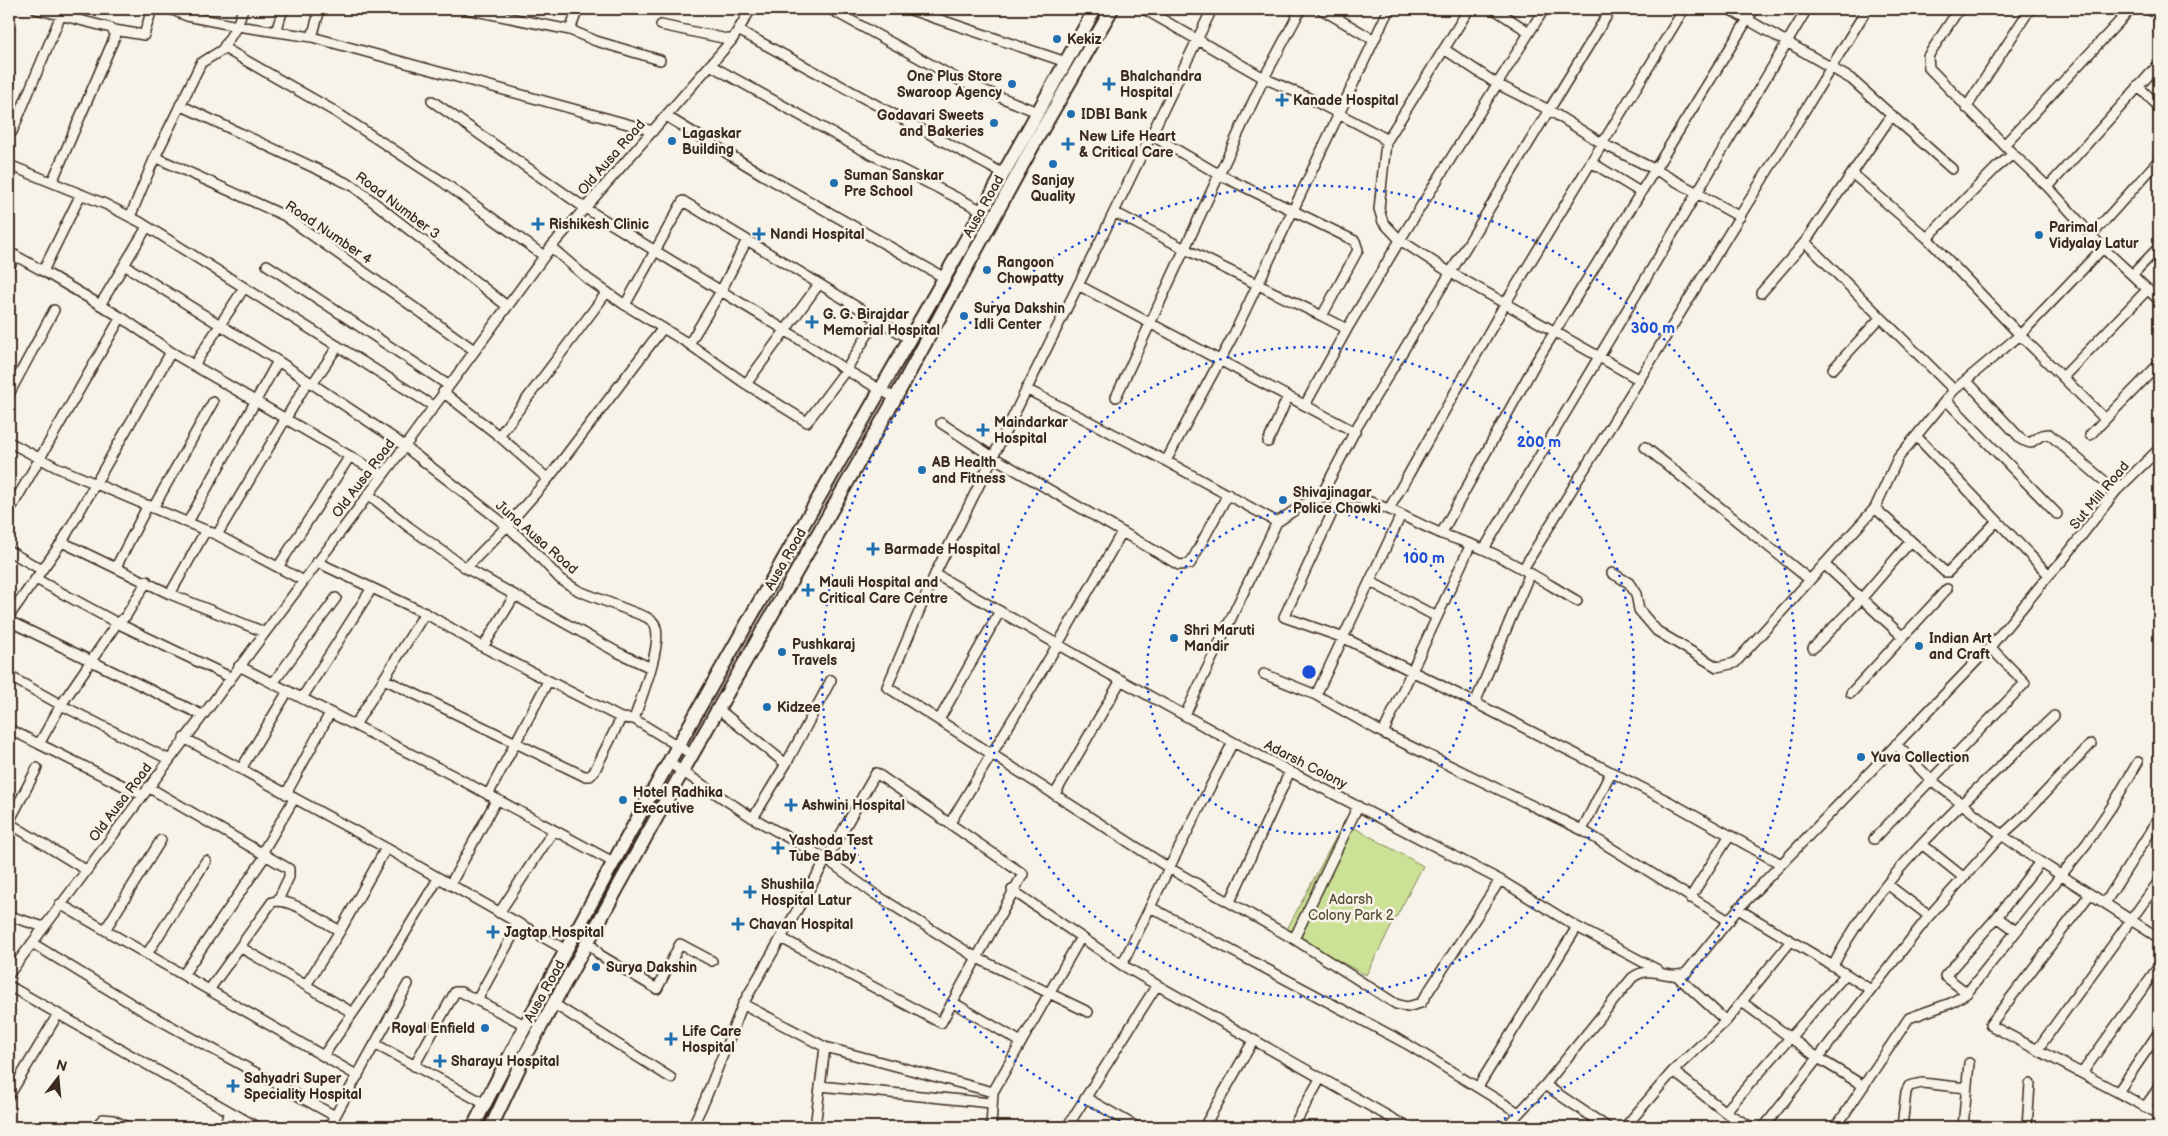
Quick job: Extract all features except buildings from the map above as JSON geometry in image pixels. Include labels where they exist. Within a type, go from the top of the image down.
[{"type":"main road","points":[[473,1127],[564,949],[668,762],[1095,9]]},
{"type":"main road","name":"Ausa Road","points":[[491,1127],[524,1057],[717,708],[895,398],[1035,142],[1112,9]]},
{"type":"street","points":[[36,9],[48,10],[114,30],[144,35],[152,9]]},
{"type":"street","points":[[170,9],[189,12],[237,26],[312,37],[653,131]]},
{"type":"street","points":[[130,217],[155,157],[201,63],[224,48],[237,26],[242,9]]},
{"type":"street","points":[[276,32],[283,9]]},
{"type":"street","points":[[312,37],[320,9]]},
{"type":"street","points":[[466,9],[570,30],[596,41],[660,60]]},
{"type":"street","points":[[570,30],[578,9]]},
{"type":"street","name":"Old Ausa Road","points":[[9,974],[168,759],[405,446],[544,256],[732,40],[751,9]]},
{"type":"street","points":[[830,9],[962,81],[1037,112]]},
{"type":"street","points":[[908,9],[1066,62]]},
{"type":"street","points":[[1144,9],[1198,38],[1264,78],[1338,113],[1381,136],[1386,142]]},
{"type":"street","points":[[1212,9],[935,574],[888,687],[1168,868],[1294,938],[1396,1004],[1407,1007],[1421,1004],[1500,880]]},
{"type":"street","points":[[1116,397],[1264,78],[1301,9]]},
{"type":"street","points":[[1321,9],[1374,40]]},
{"type":"street","points":[[1166,461],[1220,360],[1389,9]]},
{"type":"street","points":[[1469,9],[1386,142],[1378,209],[1383,222],[1400,240],[1450,272],[1640,380]]},
{"type":"street","points":[[1494,9],[1530,32]]},
{"type":"street","points":[[1305,405],[1347,329],[1400,240],[1544,9]]},
{"type":"street","points":[[1320,498],[1355,432],[1450,272],[1611,9]]},
{"type":"street","points":[[1389,509],[1505,304],[1684,9]]},
{"type":"street","points":[[1729,9],[1851,79],[1952,169]]},
{"type":"street","points":[[1440,534],[1554,332],[1754,9]]},
{"type":"street","points":[[1484,549],[1807,9]]},
{"type":"street","points":[[1475,703],[1527,571],[1640,380],[1868,9]]},
{"type":"street","points":[[1959,9],[1928,56],[1929,68],[1966,108],[2048,187],[2091,236],[2159,300]]},
{"type":"street","points":[[1966,108],[2030,9]]},
{"type":"street","points":[[2004,145],[2131,9]]},
{"type":"street","points":[[2146,9],[2159,14]]},
{"type":"street","points":[[12,132],[61,15]]},
{"type":"street","points":[[661,25],[732,40]]},
{"type":"street","points":[[52,182],[116,34],[114,30]]},
{"type":"street","points":[[738,30],[1002,173]]},
{"type":"street","points":[[224,48],[342,116],[443,182],[544,256]]},
{"type":"street","points":[[1444,49],[1497,84],[1549,110],[1603,144],[1654,169],[1740,217]]},
{"type":"street","points":[[2048,187],[2159,64]]},
{"type":"street","points":[[710,65],[859,148],[981,210]]},
{"type":"street","points":[[2138,86],[2159,107]]},
{"type":"street","points":[[432,101],[585,208],[785,330],[846,370],[895,398]]},
{"type":"street","name":"Road Number 3","points":[[180,105],[353,186],[507,306]]},
{"type":"street","points":[[1761,294],[1805,242],[1892,115]]},
{"type":"street","points":[[666,116],[763,175],[943,277]]},
{"type":"street","points":[[1151,135],[1220,175],[1292,212],[1355,241],[1358,250],[1322,316]]},
{"type":"street","points":[[1927,238],[1996,168],[2013,154]]},
{"type":"street","name":"Road Number 4","points":[[155,157],[285,216],[474,350]]},
{"type":"street","points":[[2091,236],[2159,160]]},
{"type":"street","points":[[1591,162],[1640,192]]},
{"type":"street","points":[[9,165],[81,194],[130,217],[433,406]]},
{"type":"street","points":[[1853,174],[1927,238],[2020,335],[2105,419]]},
{"type":"street","points":[[43,271],[81,194]]},
{"type":"street","points":[[625,305],[683,201],[908,338]]},
{"type":"street","points":[[1114,212],[1347,329]]},
{"type":"street","points":[[100,305],[147,227]]},
{"type":"street","points":[[689,344],[721,291],[747,240]]},
{"type":"street","points":[[1805,242],[1954,390]]},
{"type":"street","points":[[551,247],[588,279],[625,305],[689,344],[746,384],[807,422],[846,370],[877,319]]},
{"type":"street","points":[[2132,275],[2159,247]]},
{"type":"street","points":[[1612,573],[1629,583],[1636,594],[1640,610],[1657,631],[1717,667],[1735,663],[1875,508],[1898,458],[1917,438],[1954,390],[2020,335],[2103,248]]},
{"type":"street","points":[[9,268],[12,254],[100,305],[171,352],[382,475]]},
{"type":"street","name":"Juna Ausa Road","points":[[124,265],[278,361],[405,446],[507,526],[560,579],[579,591],[646,617],[653,622],[656,628],[656,637],[651,668],[634,719]]},
{"type":"street","points":[[267,265],[446,389],[548,479]]},
{"type":"street","points":[[746,384],[819,284]]},
{"type":"street","points":[[1078,285],[1355,432]]},
{"type":"street","points":[[194,365],[244,288]]},
{"type":"street","points":[[2063,377],[2148,289]]},
{"type":"street","points":[[499,436],[607,292]]},
{"type":"street","points":[[9,394],[54,310]]},
{"type":"street","points":[[13,506],[120,318]]},
{"type":"street","points":[[1833,369],[1880,318]]},
{"type":"street","points":[[466,568],[507,526],[548,479],[664,328]]},
{"type":"street","points":[[217,535],[286,418],[310,382],[338,346]]},
{"type":"street","points":[[9,616],[62,542],[171,352]]},
{"type":"street","points":[[188,522],[278,361]]},
{"type":"street","points":[[2090,435],[2159,364]]},
{"type":"street","points":[[1966,380],[2022,440],[2030,443],[2042,435],[2049,434],[2116,491]]},
{"type":"street","points":[[1026,389],[1166,461],[1277,522]]},
{"type":"street","points":[[1268,442],[1288,396]]},
{"type":"street","points":[[1946,400],[2056,514]]},
{"type":"street","points":[[116,567],[213,402]]},
{"type":"street","points":[[941,423],[993,457],[1178,566],[1190,564],[1228,494]]},
{"type":"street","points":[[1917,438],[2049,575]]},
{"type":"street","points":[[9,442],[40,458],[217,535],[304,581]]},
{"type":"street","points":[[1645,447],[1810,580]]},
{"type":"street","name":"Sut Mill Road","points":[[1678,976],[1686,973],[1738,910],[1990,647],[2062,561],[2116,491],[2159,449]]},
{"type":"street","points":[[278,567],[350,456]]},
{"type":"street","points":[[368,494],[409,527],[466,568],[617,652],[651,668]]},
{"type":"street","points":[[1340,496],[1284,617],[1344,638],[1411,671],[1611,772],[1781,864]]},
{"type":"street","points":[[1185,716],[1277,522],[1320,498],[1340,496],[1359,498],[1389,509],[1440,534],[1484,549],[1527,571],[1577,601]]},
{"type":"street","points":[[1875,508],[1937,567],[1948,572],[1997,521]]},
{"type":"street","points":[[1316,695],[1402,515]]},
{"type":"street","points":[[170,594],[206,530]]},
{"type":"street","points":[[950,823],[1058,644],[1122,532]]},
{"type":"street","points":[[62,542],[147,581],[170,594],[264,632]]},
{"type":"street","points":[[1813,648],[1861,599],[1910,542]]},
{"type":"street","points":[[1383,733],[1471,544]]},
{"type":"street","points":[[9,551],[42,570]]},
{"type":"street","points":[[317,562],[425,614],[483,647],[621,718],[634,719],[692,754]]},
{"type":"street","points":[[1824,564],[1903,637]]},
{"type":"street","name":"Adarsh Colony","points":[[935,574],[1232,742],[1500,880],[1577,927],[1665,974]]},
{"type":"street","points":[[36,579],[119,624],[230,677]]},
{"type":"street","points":[[39,744],[61,705],[147,581]]},
{"type":"street","points":[[1371,582],[1436,617]]},
{"type":"street","points":[[302,698],[372,588]]},
{"type":"street","points":[[1852,693],[1947,589]]},
{"type":"street","points":[[483,647],[515,595]]},
{"type":"street","points":[[273,683],[336,598]]},
{"type":"street","points":[[939,720],[1000,611]]},
{"type":"street","points":[[356,725],[425,614]]},
{"type":"street","points":[[9,621],[202,715]]},
{"type":"street","points":[[1874,839],[2025,683],[1990,647]]},
{"type":"street","points":[[239,666],[488,794],[613,862]]},
{"type":"street","points":[[1264,674],[1316,695],[1383,733],[1582,830],[1729,921]]},
{"type":"street","points":[[9,676],[61,705],[168,759]]},
{"type":"street","points":[[384,679],[577,774],[590,776],[594,772],[621,718]]},
{"type":"street","points":[[753,818],[786,764],[830,680]]},
{"type":"street","points":[[1055,794],[1121,680]]},
{"type":"street","points":[[488,794],[548,681]]},
{"type":"street","points":[[241,769],[288,691]]},
{"type":"street","points":[[717,708],[786,764]]},
{"type":"street","points":[[183,975],[264,854],[330,713]]},
{"type":"street","points":[[1833,966],[1846,940],[1887,884],[1962,805],[2054,716]]},
{"type":"street","points":[[9,729],[142,795]]},
{"type":"street","points":[[184,738],[386,848],[564,949]]},
{"type":"street","points":[[1122,965],[1168,868],[1232,742]]},
{"type":"street","points":[[1896,744],[1931,780],[2002,835],[2040,862],[2159,938]]},
{"type":"street","points":[[1764,1127],[1929,916],[2002,835],[2023,816],[2091,744]]},
{"type":"street","points":[[668,762],[753,818],[826,860],[873,893],[977,958],[1088,1012]]},
{"type":"street","points":[[1836,1127],[1909,1018],[1951,1003],[1967,993],[2107,814],[2138,762]]},
{"type":"street","points":[[38,768],[9,822],[86,870]]},
{"type":"street","points":[[1230,902],[1290,771]]},
{"type":"street","points":[[1582,830],[1611,772]]},
{"type":"street","points":[[692,1127],[705,1100],[743,1004],[876,773],[1023,874],[1012,890],[941,1023],[782,938]]},
{"type":"street","points":[[148,787],[289,869],[289,877],[278,900]]},
{"type":"street","points":[[450,885],[497,799]]},
{"type":"street","points":[[1294,938],[1358,806]]},
{"type":"street","points":[[2105,904],[2159,818]]},
{"type":"street","points":[[499,913],[554,830]]},
{"type":"street","points":[[1690,898],[1730,836]]},
{"type":"street","points":[[105,930],[161,840]]},
{"type":"street","points":[[1923,845],[1963,877]]},
{"type":"street","points":[[306,985],[340,932],[386,848]]},
{"type":"street","points":[[147,954],[206,861]]},
{"type":"street","points":[[1967,993],[1945,976],[1997,917],[2040,862]]},
{"type":"street","points":[[323,1056],[353,1013],[438,879]]},
{"type":"street","points":[[2037,1050],[2159,881]]},
{"type":"street","points":[[1887,884],[1929,916]]},
{"type":"street","points":[[1012,890],[1122,965],[1401,1126]]},
{"type":"street","points":[[2090,894],[1990,1024],[2159,1114]]},
{"type":"street","points":[[209,990],[272,902],[278,900],[296,906],[340,932]]},
{"type":"street","points":[[60,904],[358,1076]]},
{"type":"street","points":[[1150,907],[1407,1044],[1519,1113]]},
{"type":"street","points":[[1738,910],[1871,990]]},
{"type":"street","points":[[9,916],[44,927]]},
{"type":"street","points":[[1997,917],[2016,931]]},
{"type":"street","points":[[477,1000],[520,924]]},
{"type":"street","points":[[1478,1087],[1577,927]]},
{"type":"street","points":[[991,1127],[993,1092],[1081,937]]},
{"type":"street","points":[[588,941],[600,955],[657,989],[680,944],[712,961]]},
{"type":"street","points":[[1625,1127],[1673,1072],[1726,1021],[1792,941]]},
{"type":"street","points":[[32,943],[145,1012],[335,1116]]},
{"type":"street","points":[[240,947],[353,1013]]},
{"type":"street","points":[[2082,1073],[2159,966]]},
{"type":"street","points":[[1506,1127],[1545,1085],[1632,978],[1640,972],[1649,971],[1678,976],[1726,1021]]},
{"type":"street","points":[[1725,1112],[1846,974]]},
{"type":"street","points":[[329,1127],[408,984]]},
{"type":"street","points":[[1067,1127],[1157,985]]},
{"type":"street","points":[[9,986],[257,1127]]},
{"type":"street","points":[[414,1066],[452,994],[458,991],[525,1025]]},
{"type":"street","points":[[952,1002],[1021,1042]]},
{"type":"street","points":[[1742,1002],[1818,1058],[1864,1086]]},
{"type":"street","points":[[554,1004],[671,1078]]},
{"type":"street","points":[[743,1004],[826,1047],[993,1092]]},
{"type":"street","points":[[9,1096],[58,1014]]},
{"type":"street","points":[[2118,1092],[2159,1032]]},
{"type":"street","points":[[1204,1127],[1253,1041]]},
{"type":"street","points":[[375,1044],[484,1104]]},
{"type":"street","points":[[815,1127],[826,1047]]},
{"type":"street","points":[[1963,1127],[1969,1063]]},
{"type":"street","points":[[1673,1072],[1725,1112],[1751,1127]]},
{"type":"street","points":[[1293,1127],[1320,1079]]},
{"type":"street","points":[[1902,1127],[1906,1092],[1909,1086],[1922,1083],[1966,1088]]},
{"type":"street","points":[[2027,1127],[2030,1084]]},
{"type":"street","points":[[1545,1085],[1607,1127]]},
{"type":"street","points":[[820,1086],[991,1103]]},
{"type":"street","points":[[2145,1107],[2159,1087]]},
{"type":"street","points":[[1086,1098],[1137,1127]]},
{"type":"street","points":[[222,1127],[230,1112]]},
{"type":"street","points":[[95,1127],[102,1119],[114,1120],[128,1127]]},
{"type":"green space","name":"Adarsh Colony Park 2","points":[[1344,822],[1423,866],[1366,975],[1285,933]]},
{"type":"place","name":"Kekiz","points":[[1057,39]]},
{"type":"place","name":"One Plus Store Swaroop Agency","points":[[1012,84]]},
{"type":"place","name":"Bhalchandra Hospital","points":[[1109,84]]},
{"type":"place","name":"Kanade Hospital","points":[[1282,100]]},
{"type":"place","name":"IDBI Bank","points":[[1071,114]]},
{"type":"place","name":"Godavari Sweets and Bakeries","points":[[994,123]]},
{"type":"place","name":"Lagaskar Building","points":[[672,141]]},
{"type":"place","name":"New Life Heart & Critical Care","points":[[1068,144]]},
{"type":"place","name":"Sanjay Quality","points":[[1053,164]]},
{"type":"place","name":"Suman Sanskar Pre School","points":[[834,183]]},
{"type":"place","name":"Rishikesh Clinic","points":[[538,224]]},
{"type":"place","name":"Nandi Hospital","points":[[759,234]]},
{"type":"place","name":"Parimal Vidyalay Latur","points":[[2039,235]]},
{"type":"place","name":"Rangoon Chowpatty","points":[[987,270]]},
{"type":"place","name":"Surya Dakshin Idli Center","points":[[964,316]]},
{"type":"place","name":"G. G. Birajdar Memorial Hospital","points":[[812,322]]},
{"type":"place","name":"Maindarkar Hospital","points":[[983,430]]},
{"type":"place","name":"AB Health and Fitness","points":[[922,470]]},
{"type":"place","name":"Shivajinagar Police Chowki","points":[[1283,500]]},
{"type":"place","name":"Barmade Hospital","points":[[873,549]]},
{"type":"place","name":"Mauli Hospital and Critical Care Centre","points":[[808,590]]},
{"type":"place","name":"Shri Maruti Mandir","points":[[1174,638]]},
{"type":"place","name":"Indian Art and Craft","points":[[1919,646]]},
{"type":"place","name":"Pushkaraj Travels","points":[[782,652]]},
{"type":"place","name":"Kidzee","points":[[767,707]]},
{"type":"place","name":"Yuva Collection","points":[[1861,757]]},
{"type":"place","name":"Hotel Radhika Executive","points":[[623,800]]},
{"type":"place","name":"Ashwini Hospital","points":[[791,805]]},
{"type":"place","name":"Yashoda Test Tube Baby","points":[[778,848]]},
{"type":"place","name":"Shushila Hospital Latur","points":[[750,892]]},
{"type":"place","name":"Chavan Hospital","points":[[738,924]]},
{"type":"place","name":"Jagtap Hospital","points":[[493,932]]},
{"type":"place","name":"Surya Dakshin","points":[[596,967]]},
{"type":"place","name":"Royal Enfield","points":[[485,1028]]},
{"type":"place","name":"Life Care Hospital","points":[[671,1039]]},
{"type":"place","name":"Sharayu Hospital","points":[[440,1061]]},
{"type":"place","name":"Sahyadri Super Speciality Hospital","points":[[233,1086]]}]
